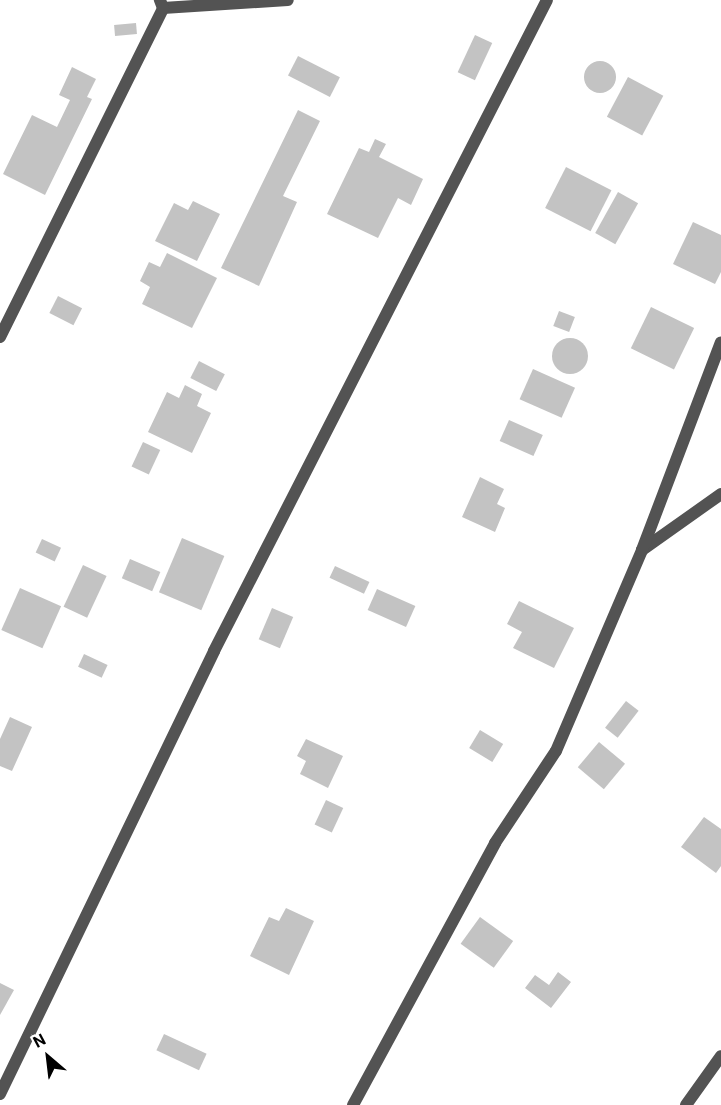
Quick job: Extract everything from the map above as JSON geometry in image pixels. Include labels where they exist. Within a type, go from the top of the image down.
[{"type":"street","points":[[0,337],[161,4],[288,0]]},
{"type":"street","points":[[0,1094],[214,651],[547,0]]},
{"type":"street","points":[[353,1105],[495,843],[556,751],[642,550],[721,342]]},
{"type":"street","points":[[642,550],[721,494]]},
{"type":"street","points":[[686,1105],[721,1056]]},
{"type":"building","points":[[136,23],[137,34],[115,36],[114,25]]},
{"type":"building","points":[[475,35],[492,43],[475,80],[458,72]]},
{"type":"building","points":[[298,56],[340,77],[330,97],[288,76]]},
{"type":"building","points":[[600,61],[612,65],[616,77],[612,89],[600,93],[588,89],[584,77],[588,65]]},
{"type":"building","points":[[72,67],[96,79],[87,97],[92,99],[45,195],[3,174],[32,115],[57,127],[70,100],[59,95]]},
{"type":"building","points":[[628,77],[663,96],[642,136],[607,117]]},
{"type":"building","points":[[298,110],[320,121],[283,196],[297,202],[259,286],[221,268]]},
{"type":"building","points":[[375,139],[386,144],[379,157],[423,179],[411,205],[398,198],[378,238],[327,214],[359,148],[369,152]]},
{"type":"building","points":[[566,167],[611,190],[591,231],[545,208]]},
{"type":"building","points":[[618,192],[638,203],[615,244],[595,233]]},
{"type":"building","points":[[193,201],[220,214],[197,261],[155,241],[174,203],[188,210]]},
{"type":"building","points":[[693,222],[721,235],[721,272],[715,284],[673,264]]},
{"type":"building","points":[[167,253],[217,278],[192,328],[142,304],[150,287],[140,281],[149,262],[160,267]]},
{"type":"building","points":[[58,296],[82,308],[73,325],[49,313]]},
{"type":"building","points":[[651,307],[694,328],[674,369],[631,348]]},
{"type":"building","points":[[559,311],[575,317],[569,332],[553,326]]},
{"type":"building","points":[[570,338],[582,344],[588,356],[582,368],[570,374],[558,368],[552,356],[558,344]]},
{"type":"building","points":[[199,361],[225,374],[216,391],[190,378]]},
{"type":"building","points":[[533,369],[575,388],[562,418],[520,399]]},
{"type":"building","points":[[185,385],[202,394],[197,406],[211,413],[192,453],[148,432],[167,392],[179,398]]},
{"type":"building","points":[[509,420],[543,435],[533,456],[500,441]]},
{"type":"building","points":[[143,442],[160,450],[149,475],[132,466]]},
{"type":"building","points":[[480,477],[504,489],[497,504],[505,508],[495,532],[462,517]]},
{"type":"building","points":[[182,538],[224,556],[201,610],[159,592]]},
{"type":"building","points":[[42,539],[61,548],[55,561],[36,553]]},
{"type":"building","points":[[130,559],[160,572],[152,591],[122,578]]},
{"type":"building","points":[[83,565],[107,576],[87,618],[64,607]]},
{"type":"building","points":[[335,566],[369,582],[364,594],[330,578]]},
{"type":"building","points":[[20,588],[61,606],[42,648],[1,630]]},
{"type":"building","points":[[377,589],[415,606],[406,627],[368,610]]},
{"type":"building","points":[[519,601],[574,628],[554,668],[513,648],[522,632],[507,624]]},
{"type":"building","points":[[272,608],[293,617],[280,648],[259,639]]},
{"type":"building","points":[[84,654],[108,665],[102,678],[78,667]]},
{"type":"building","points":[[626,701],[639,711],[618,738],[605,728]]},
{"type":"building","points":[[10,717],[32,727],[12,771],[0,766],[0,739]]},
{"type":"building","points":[[480,730],[503,744],[492,762],[469,748]]},
{"type":"building","points":[[306,739],[343,756],[328,788],[300,774],[306,761],[297,756]]},
{"type":"building","points":[[599,742],[625,764],[604,789],[578,767]]},
{"type":"building","points":[[326,800],[343,808],[332,833],[315,824]]},
{"type":"building","points":[[704,817],[721,829],[721,866],[716,873],[681,847]]},
{"type":"building","points":[[286,908],[314,921],[289,975],[250,956],[269,917],[279,921]]},
{"type":"building","points":[[480,917],[513,941],[494,968],[461,944]]},
{"type":"building","points":[[558,972],[571,982],[551,1008],[525,988],[535,975],[549,985]]},
{"type":"building","points":[[0,983],[14,990],[0,1015]]},
{"type":"building","points":[[164,1034],[207,1054],[199,1070],[156,1050]]}]
